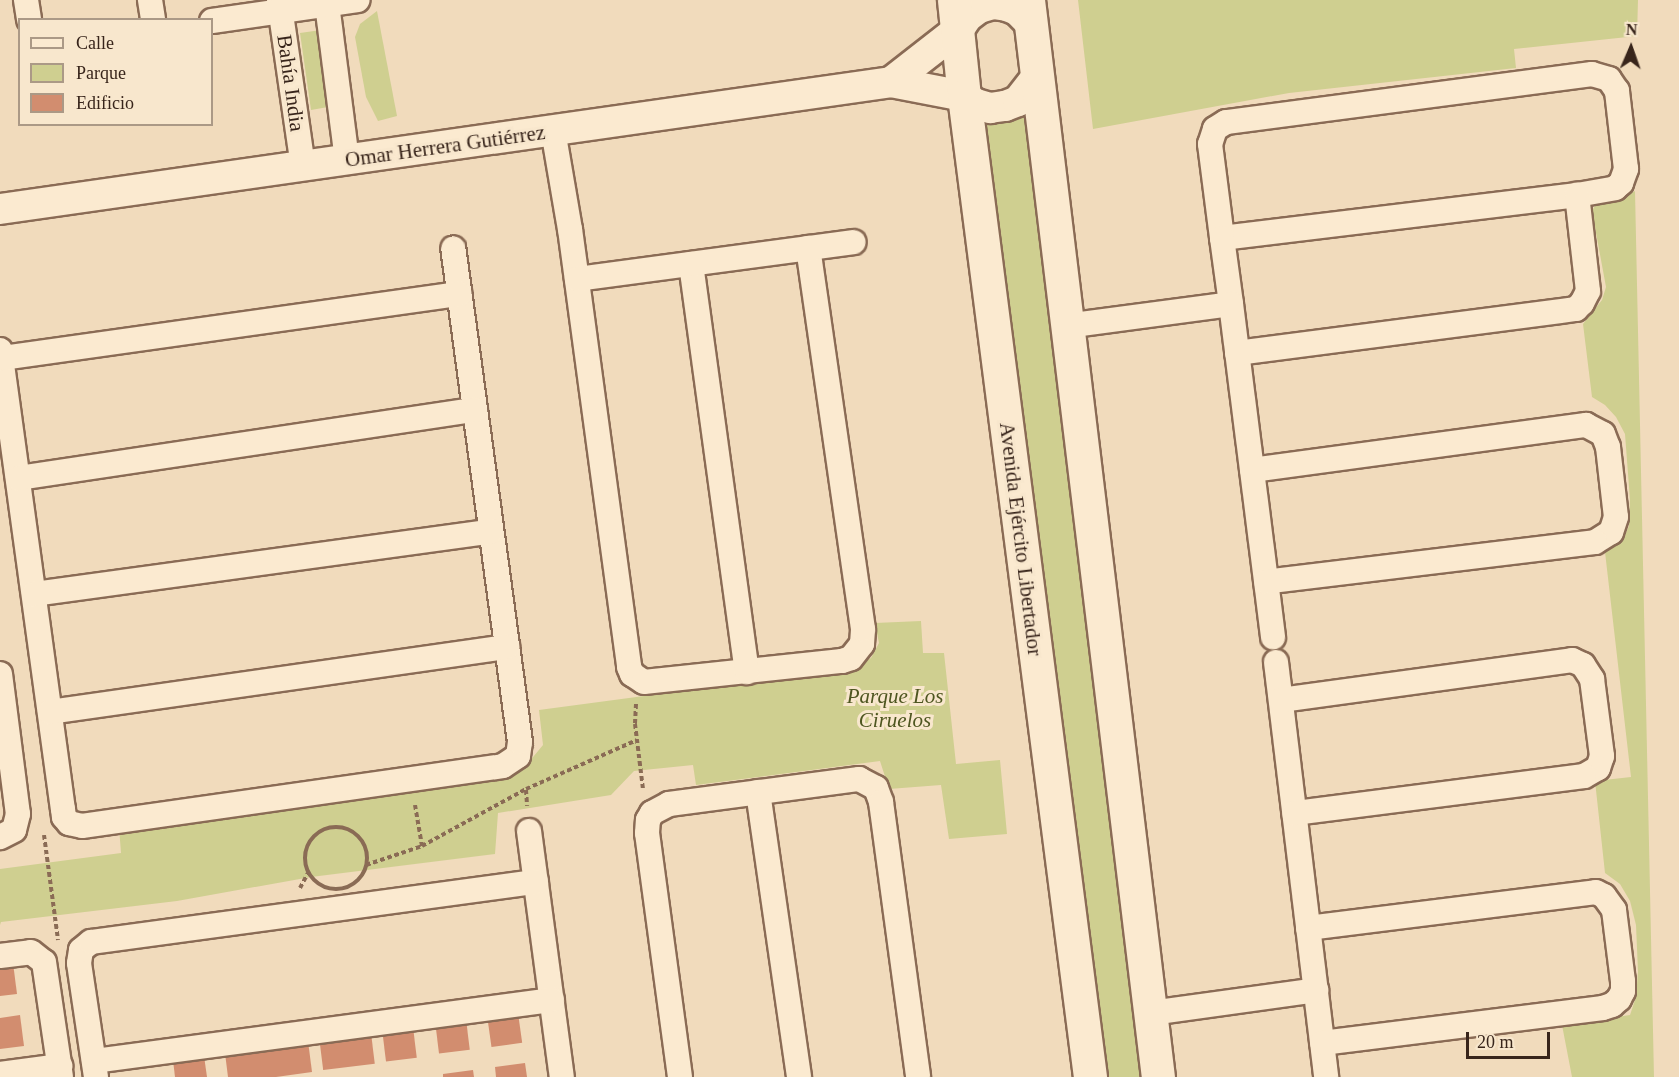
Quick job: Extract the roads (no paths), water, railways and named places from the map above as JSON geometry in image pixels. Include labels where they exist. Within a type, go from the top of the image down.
[{"type":"main road","points":[[1029,12],[1158,1077]]},
{"type":"main road","name":"Avenida Ejército Libertador","points":[[957,15],[964,96],[1090,1077]]},
{"type":"street","points":[[26,0],[29,18]]},
{"type":"street","points":[[150,0],[153,18]]},
{"type":"street","points":[[213,21],[280,5],[327,4],[357,0]]},
{"type":"street","points":[[327,4],[347,160]]},
{"type":"street","name":"Omar Herrera Gutiérrez","points":[[891,82],[957,15],[966,17],[979,8],[993,4],[1029,12]]},
{"type":"street","name":"Bahía India","points":[[280,5],[303,166]]},
{"type":"street","points":[[1222,238],[1577,195],[1615,188],[1621,183],[1626,169],[1617,91],[1609,79],[1601,75],[1220,124],[1211,136],[1210,144],[1222,238],[1231,304],[1273,637]]},
{"type":"street","name":"Omar Herrera Gutiérrez","points":[[0,209],[891,82],[964,96],[976,104],[990,108],[1005,106],[1018,100],[1029,90],[1037,77]]},
{"type":"street","points":[[553,130],[577,279],[630,667],[638,680],[652,683],[842,661],[859,651],[864,637],[808,248]]},
{"type":"street","points":[[1237,353],[1576,309],[1588,291],[1577,195]]},
{"type":"street","points":[[577,279],[854,242]]},
{"type":"street","points":[[453,249],[460,294],[520,742],[518,756],[503,766],[75,826],[64,817],[1,354],[460,294]]},
{"type":"street","points":[[691,264],[747,672]]},
{"type":"street","points":[[1066,326],[1231,304]]},
{"type":"street","points":[[18,478],[475,410]]},
{"type":"street","points":[[1252,470],[1586,425],[1603,434],[1608,447],[1616,518],[1611,532],[1595,542],[1266,582]]},
{"type":"street","points":[[34,594],[492,531]]},
{"type":"street","points":[[50,712],[507,647]]},
{"type":"street","points":[[1281,700],[1572,660],[1584,665],[1592,679],[1602,756],[1598,768],[1584,776],[1294,813]]},
{"type":"street","points":[[1276,662],[1326,1077]]},
{"type":"street","points":[[0,674],[3,716],[18,814],[14,830],[0,837]]},
{"type":"street","points":[[681,1077],[647,833],[652,813],[669,804],[859,779],[876,788],[881,802],[918,1077]]},
{"type":"street","points":[[758,792],[799,1077]]},
{"type":"street","points":[[529,831],[562,1077]]},
{"type":"street","points":[[536,882],[108,938],[86,945],[81,950],[79,963],[95,1069],[552,1000]]},
{"type":"street","points":[[1308,928],[1596,892],[1604,896],[1614,910],[1622,971],[1623,991],[1619,999],[1603,1008],[1322,1043]]},
{"type":"street","points":[[0,956],[31,952],[44,962],[61,1071],[0,1074]]},
{"type":"street","points":[[1151,1013],[1316,990]]},
{"type":"park label","name":"Parque Los Ciruelos","points":[[895,708]]}]
